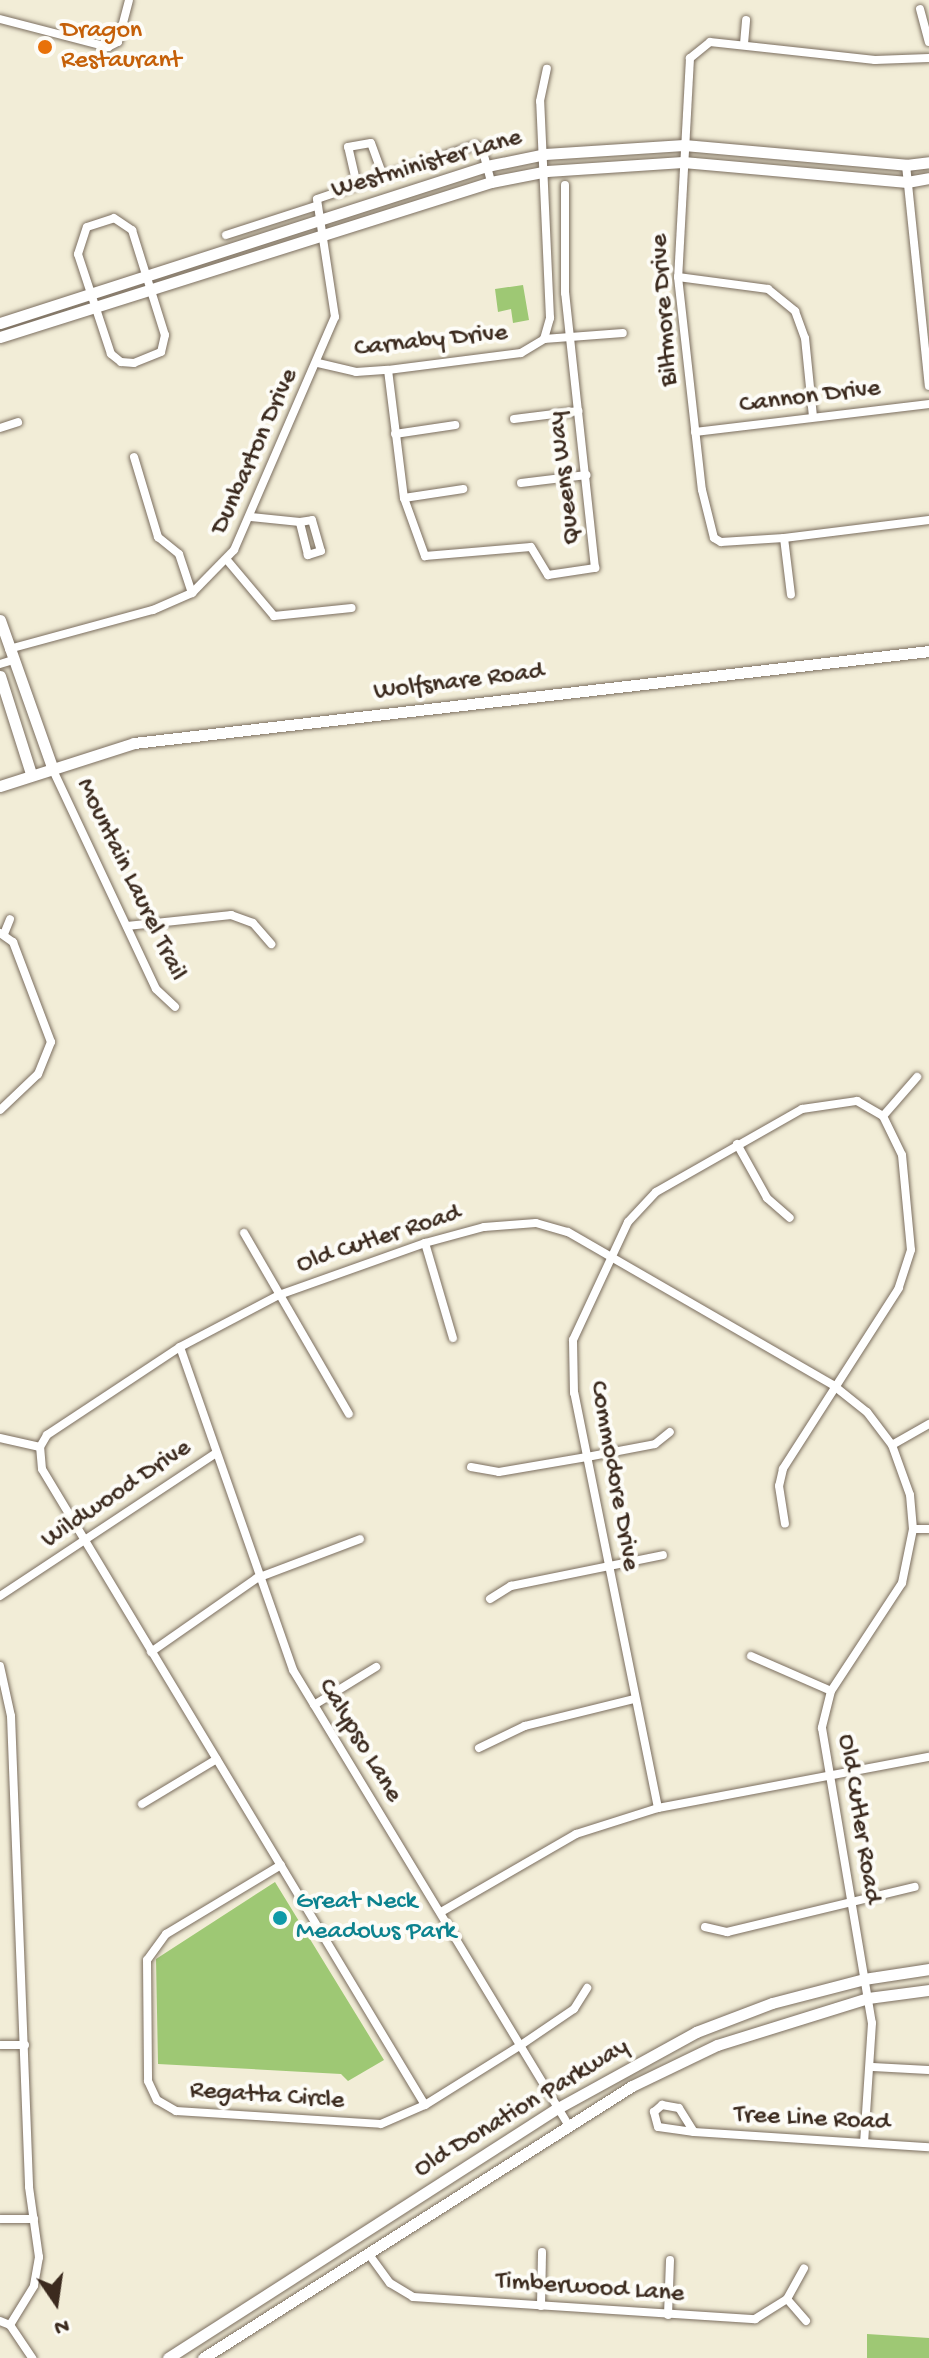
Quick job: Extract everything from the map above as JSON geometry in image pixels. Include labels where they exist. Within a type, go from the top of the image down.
[{"type":"street","points":[[0,19],[108,47],[118,42],[129,0]]},
{"type":"street","points":[[920,9],[929,42]]},
{"type":"street","points":[[744,44],[746,20]]},
{"type":"street","name":"Biltmore Drive","points":[[929,58],[875,60],[710,42],[690,58],[678,277],[695,432],[714,538],[721,542],[784,538],[929,520]]},
{"type":"street","name":"Carnaby Drive","points":[[544,339],[550,324],[546,263],[547,171],[540,101],[547,69]]},
{"type":"street","points":[[357,185],[348,147],[371,143],[383,176]]},
{"type":"street","points":[[226,235],[316,206],[321,197],[476,145],[491,182]]},
{"type":"street","name":"Westminister Lane","points":[[149,284],[319,219],[487,166],[545,154],[684,145],[906,165],[929,162]]},
{"type":"street","name":"Westminister Lane","points":[[0,337],[149,284],[324,236],[491,182],[547,171],[683,162],[907,182],[929,178]]},
{"type":"street","points":[[906,165],[929,386]]},
{"type":"street","name":"Queens Way","points":[[388,370],[404,498],[425,556],[531,547],[548,575],[589,573],[597,564],[563,261],[565,185]]},
{"type":"street","name":"Dunbarton Drive","points":[[0,664],[11,654],[153,610],[192,593],[227,560],[251,517],[335,317],[324,236],[316,206]]},
{"type":"street","points":[[114,218],[127,222],[149,284],[166,344],[158,355],[125,363],[114,357],[78,254],[89,225],[114,218]]},
{"type":"street","points":[[546,263],[563,261]]},
{"type":"street","points":[[678,277],[768,289],[795,311],[805,338],[813,417]]},
{"type":"street","name":"Westminister Lane","points":[[0,323],[94,302]]},
{"type":"street","name":"Carnaby Drive","points":[[318,363],[356,372],[388,370],[521,353],[544,339],[623,333]]},
{"type":"street","name":"Cannon Drive","points":[[695,432],[929,404]]},
{"type":"street","points":[[514,419],[579,411]]},
{"type":"street","points":[[0,428],[18,422]]},
{"type":"street","points":[[395,434],[455,425]]},
{"type":"street","points":[[134,457],[158,537],[179,554],[192,593]]},
{"type":"street","points":[[521,483],[587,475]]},
{"type":"street","points":[[404,498],[463,489]]},
{"type":"street","points":[[251,517],[300,522]]},
{"type":"street","points":[[784,538],[791,595]]},
{"type":"street","points":[[227,560],[274,616],[352,608]]},
{"type":"street","points":[[0,620],[52,767]]},
{"type":"street","name":"Wolfsnare Road","points":[[0,786],[134,743],[929,651]]},
{"type":"street","points":[[0,676],[31,774]]},
{"type":"street","name":"Mountain Laurel Trail","points":[[52,767],[156,989],[175,1007]]},
{"type":"street","points":[[127,926],[231,915],[253,923],[271,944]]},
{"type":"street","points":[[0,1110],[38,1074],[51,1042],[28,975],[2,934],[10,919]]},
{"type":"street","points":[[785,1524],[779,1486],[783,1469],[833,1385],[899,1288],[911,1250],[902,1155],[883,1116],[917,1077]]},
{"type":"street","name":"Commodore Drive","points":[[658,1808],[574,1393],[573,1340],[628,1222],[656,1192],[802,1109],[831,1101],[857,1101],[883,1116]]},
{"type":"street","points":[[737,1144],[767,1198],[790,1218]]},
{"type":"street","name":"Old Cutler Road","points":[[40,1447],[47,1435],[180,1347],[279,1295],[425,1243],[484,1227],[536,1223],[568,1232],[833,1385],[867,1412],[892,1445],[910,1495],[913,1529],[902,1583],[831,1691],[822,1728],[868,1998],[872,2067],[864,2142]]},
{"type":"street","points":[[244,1233],[349,1414]]},
{"type":"street","points":[[425,1243],[453,1338]]},
{"type":"street","name":"Calypso Lane","points":[[180,1347],[281,1646],[569,2126]]},
{"type":"street","points":[[892,1445],[929,1424]]},
{"type":"street","points":[[471,1467],[499,1472],[587,1457],[655,1444],[670,1432]]},
{"type":"street","points":[[0,1438],[40,1447],[42,1469],[425,2105]]},
{"type":"street","name":"Wildwood Drive","points":[[0,1596],[216,1453]]},
{"type":"street","points":[[913,1529],[929,1529]]},
{"type":"street","points":[[151,1652],[257,1578],[360,1539]]},
{"type":"street","points":[[490,1599],[511,1586],[663,1555]]},
{"type":"street","points":[[751,1656],[831,1691]]},
{"type":"street","points":[[0,1666],[11,1716],[38,2272],[10,2325]]},
{"type":"street","points":[[314,1705],[376,1667]]},
{"type":"street","points":[[479,1748],[525,1726],[634,1699]]},
{"type":"street","points":[[441,1912],[576,1834],[658,1808],[929,1757]]},
{"type":"street","points":[[142,1804],[217,1759]]},
{"type":"street","name":"Regatta Circle","points":[[281,1865],[166,1934],[151,1951],[145,1989],[148,2081],[157,2100],[193,2116],[381,2124],[425,2105],[521,2045],[574,2009],[587,1988]]},
{"type":"street","points":[[705,1927],[727,1932],[915,1887]]},
{"type":"street","name":"Old Donation Parkway","points":[[168,2358],[558,2108],[696,2032],[772,2003],[864,1979],[929,1969]]},
{"type":"street","name":"Old Donation Parkway","points":[[203,2358],[632,2086],[717,2045],[868,1998],[929,1990]]},
{"type":"street","points":[[0,2045],[25,2045]]},
{"type":"street","points":[[872,2067],[929,2070]]},
{"type":"street","name":"Tree Line Road","points":[[694,2132],[674,2105],[654,2112],[658,2127],[694,2132],[929,2147]]},
{"type":"street","points":[[0,2219],[34,2219]]},
{"type":"street","points":[[541,2306],[542,2252]]},
{"type":"street","name":"Timberwood Lane","points":[[368,2253],[390,2283],[413,2297],[755,2319],[787,2299]]},
{"type":"street","points":[[668,2315],[670,2260]]},
{"type":"street","points":[[804,2268],[787,2299],[806,2321]]},
{"type":"street","points":[[0,2321],[10,2325],[32,2358]]},
{"type":"green space","points":[[523,285],[529,320],[513,323],[511,309],[498,312],[495,289]]},
{"type":"green space","points":[[275,1882],[384,2060],[348,2081],[341,2074],[158,2064],[156,1959]]},
{"type":"green space","points":[[867,2334],[929,2338],[929,2358],[867,2358]]},
{"type":"place","name":"Dragon Restaurant","points":[[45,47]]},
{"type":"place","name":"Great Neck Meadows Park","points":[[280,1918]]}]
